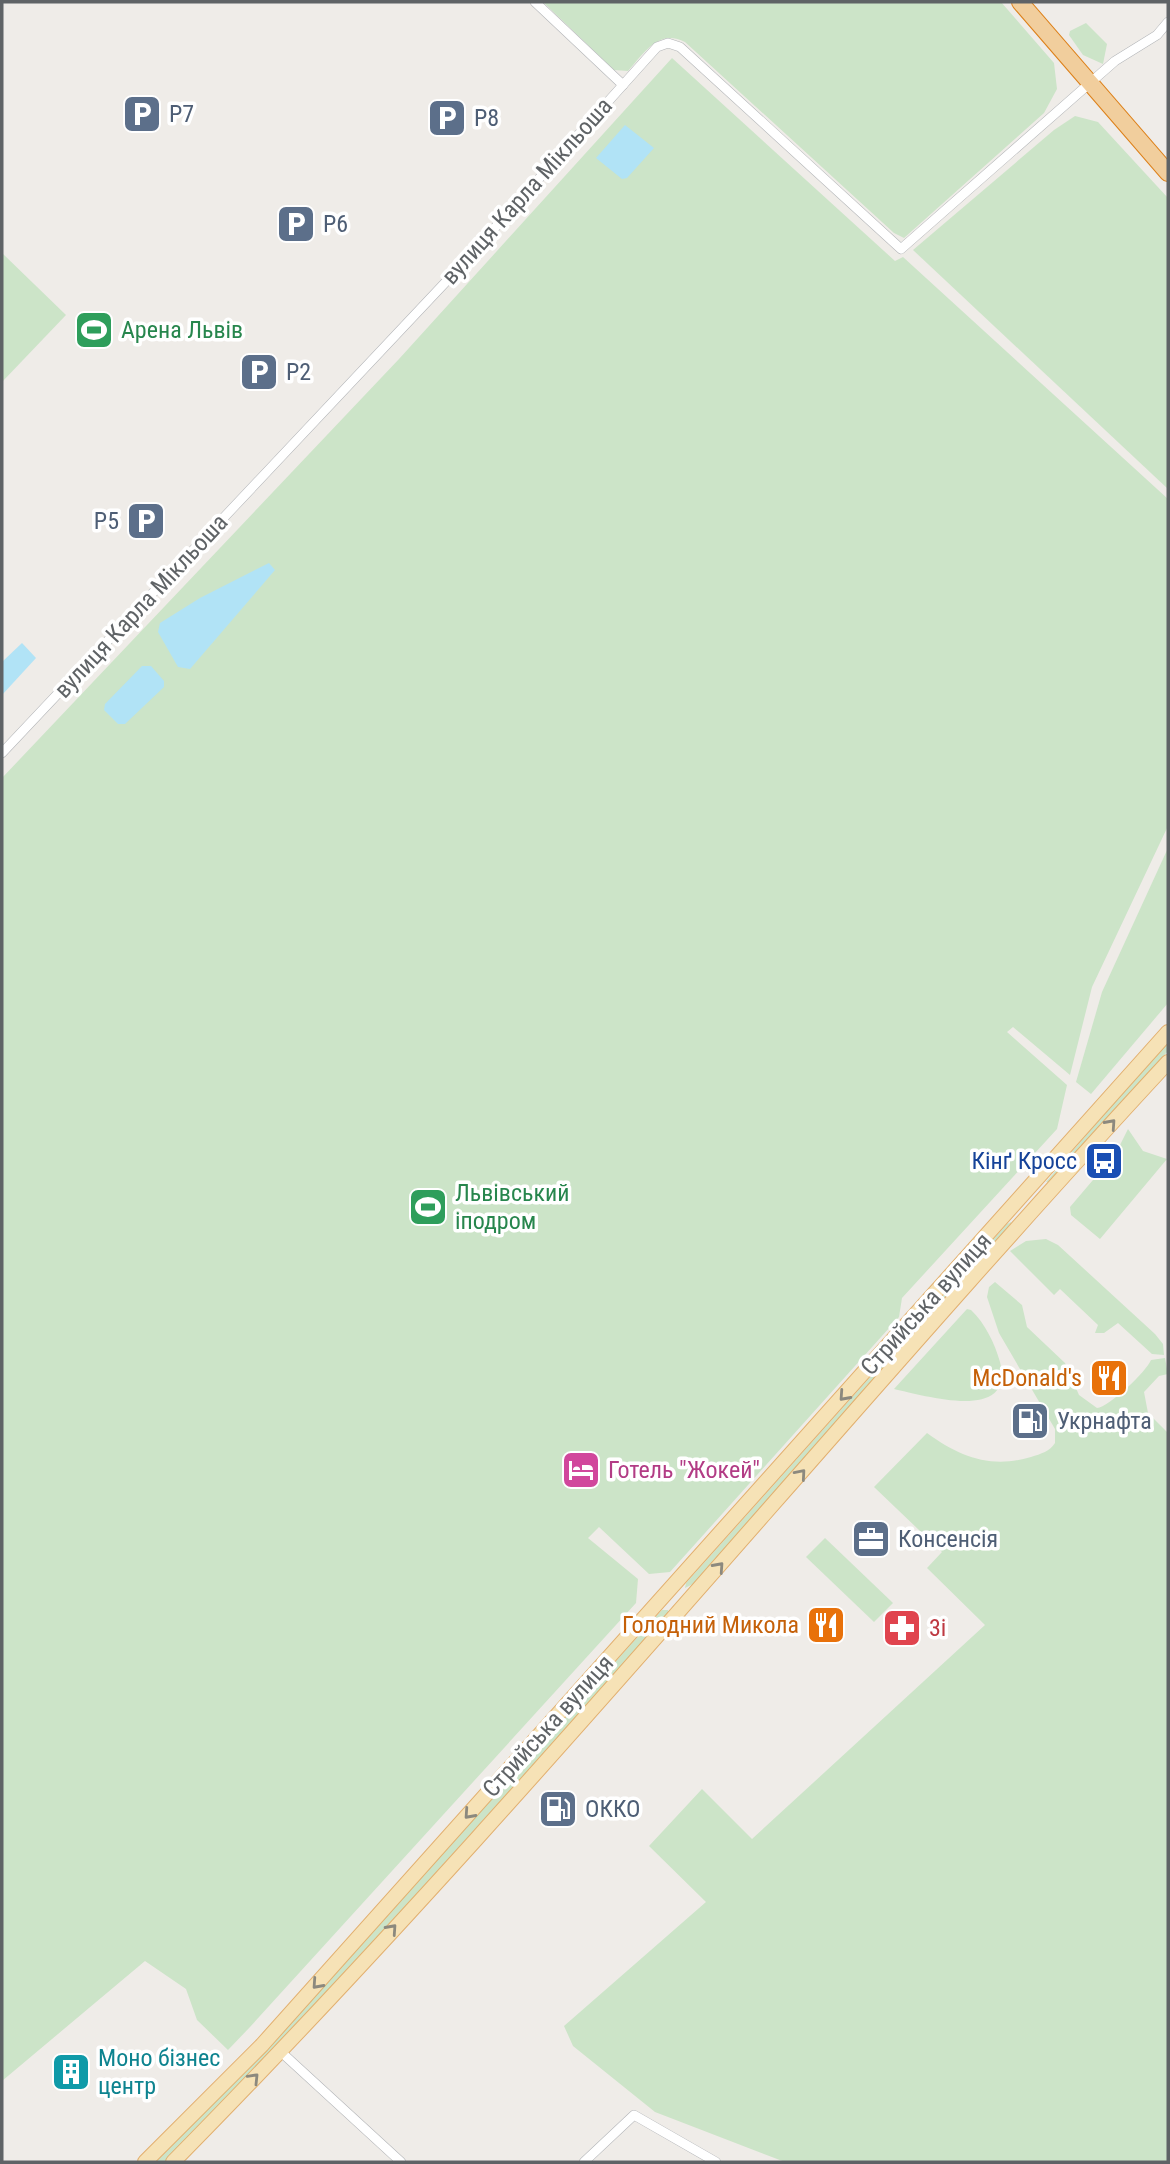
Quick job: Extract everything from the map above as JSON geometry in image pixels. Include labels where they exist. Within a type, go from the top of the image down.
[{"type":"highway","points":[[1020,2],[1168,173]]},
{"type":"main road","name":"Стрийська вулиця","points":[[145,2162],[262,2045],[1168,1032]]},
{"type":"main road","name":"Стрийська вулиця","points":[[173,2162],[280,2052],[756,1526],[1168,1062]]},
{"type":"main road","points":[[1020,1199],[1033,1211]]},
{"type":"street","points":[[536,2],[623,85]]},
{"type":"street","points":[[1090,84],[1115,61],[1157,35],[1168,22]]},
{"type":"street","name":"вулиця Карла Мікльоша","points":[[2,753],[457,270],[657,47],[674,43],[901,249],[1090,84]]},
{"type":"street","points":[[280,2052],[401,2162]]},
{"type":"street","points":[[584,2162],[634,2115],[714,2162]]},
{"type":"green space","points":[[543,2],[1001,2],[1054,63],[1057,89],[1044,113],[904,238],[894,233],[685,42],[676,38],[660,40],[646,50],[628,71],[614,70]]},
{"type":"green space","points":[[1086,23],[1107,44],[1103,64],[1083,55],[1069,35],[1070,31]]},
{"type":"green space","name":"Львівський іподром","points":[[672,58],[895,261],[903,257],[1168,499],[1168,826],[1092,987],[1070,1075],[1013,1027],[1007,1032],[1067,1085],[1057,1129],[902,1298],[899,1317],[670,1572],[649,1574],[599,1527],[588,1538],[638,1579],[636,1603],[250,2027],[228,2050],[197,2020],[186,1989],[145,1961],[2,2081],[2,778],[399,359]]},
{"type":"green space","points":[[1075,116],[1098,122],[1168,198],[1168,489],[913,250],[1054,130]]},
{"type":"green space","points":[[2,253],[66,315],[2,382]]},
{"type":"green space","points":[[1168,848],[1168,1003],[1091,1094],[1076,1082],[1102,992]]},
{"type":"green space","points":[[1168,1040],[1168,1051],[1050,1182],[1046,1182]]},
{"type":"green space","points":[[1128,1129],[1143,1151],[1167,1159],[1100,1239],[1071,1215],[1070,1207],[1116,1153]]},
{"type":"green space","points":[[1011,1222],[1011,1228],[697,1582],[685,1588],[686,1583]]},
{"type":"green space","points":[[1046,1239],[1058,1245],[1155,1334],[1163,1344],[1164,1355],[1152,1354],[1118,1323],[1104,1333],[1095,1333],[1098,1325],[1060,1289],[1054,1295],[1010,1251],[1026,1241]]},
{"type":"green space","points":[[995,1282],[1022,1305],[1027,1327],[1065,1363],[1079,1395],[1097,1408],[1110,1402],[1127,1388],[1151,1360],[1165,1358],[1168,1374],[1159,1376],[1144,1392],[1148,1413],[1168,1433],[1168,2162],[785,2162],[655,2112],[573,2046],[564,2026],[706,1902],[649,1846],[702,1789],[752,1839],[985,1625],[927,1568],[942,1552],[874,1487],[927,1433],[952,1449],[989,1461],[1003,1462],[1031,1457],[1048,1450],[1055,1443],[1055,1429],[999,1333],[987,1297],[989,1287]]},
{"type":"green space","points":[[967,1309],[976,1315],[985,1327],[998,1355],[1001,1381],[994,1393],[981,1399],[964,1401],[894,1389]]},
{"type":"green space","points":[[825,1538],[893,1603],[874,1622],[806,1557]]},
{"type":"green space","points":[[662,1610],[668,1610],[668,1616],[275,2050],[166,2162],[156,2162],[270,2045]]},
{"type":"water","points":[[625,125],[654,148],[627,178],[622,179],[596,158]]},
{"type":"water","points":[[269,563],[275,570],[190,669],[178,667],[158,632],[160,623],[200,598]]},
{"type":"water","points":[[22,643],[36,658],[2,695],[2,662]]},
{"type":"water","points":[[142,666],[151,666],[164,681],[164,687],[125,724],[118,724],[104,710],[105,704]]},
{"type":"place","name":"P7","points":[[142,114]]},
{"type":"place","name":"P8","points":[[447,118]]},
{"type":"place","name":"P6","points":[[296,224]]},
{"type":"place","name":"Арена Львів","points":[[94,330]]},
{"type":"place","name":"P2","points":[[259,372]]},
{"type":"place","name":"P5","points":[[146,521]]},
{"type":"place","name":"Кінґ Кросс","points":[[1104,1161]]},
{"type":"place","name":"Львівський іподром","points":[[428,1207]]},
{"type":"place","name":"McDonald's","points":[[1109,1378]]},
{"type":"place","name":"Укрнафта","points":[[1030,1421]]},
{"type":"place","name":"Готель \"Жокей\"","points":[[581,1470]]},
{"type":"place","name":"Консенсія","points":[[871,1539]]},
{"type":"place","name":"Голодний Микола","points":[[826,1625]]},
{"type":"place","name":"3і","points":[[902,1628]]},
{"type":"place","name":"ОККО","points":[[558,1809]]},
{"type":"place","name":"Моно бізнес центр","points":[[71,2072]]}]
